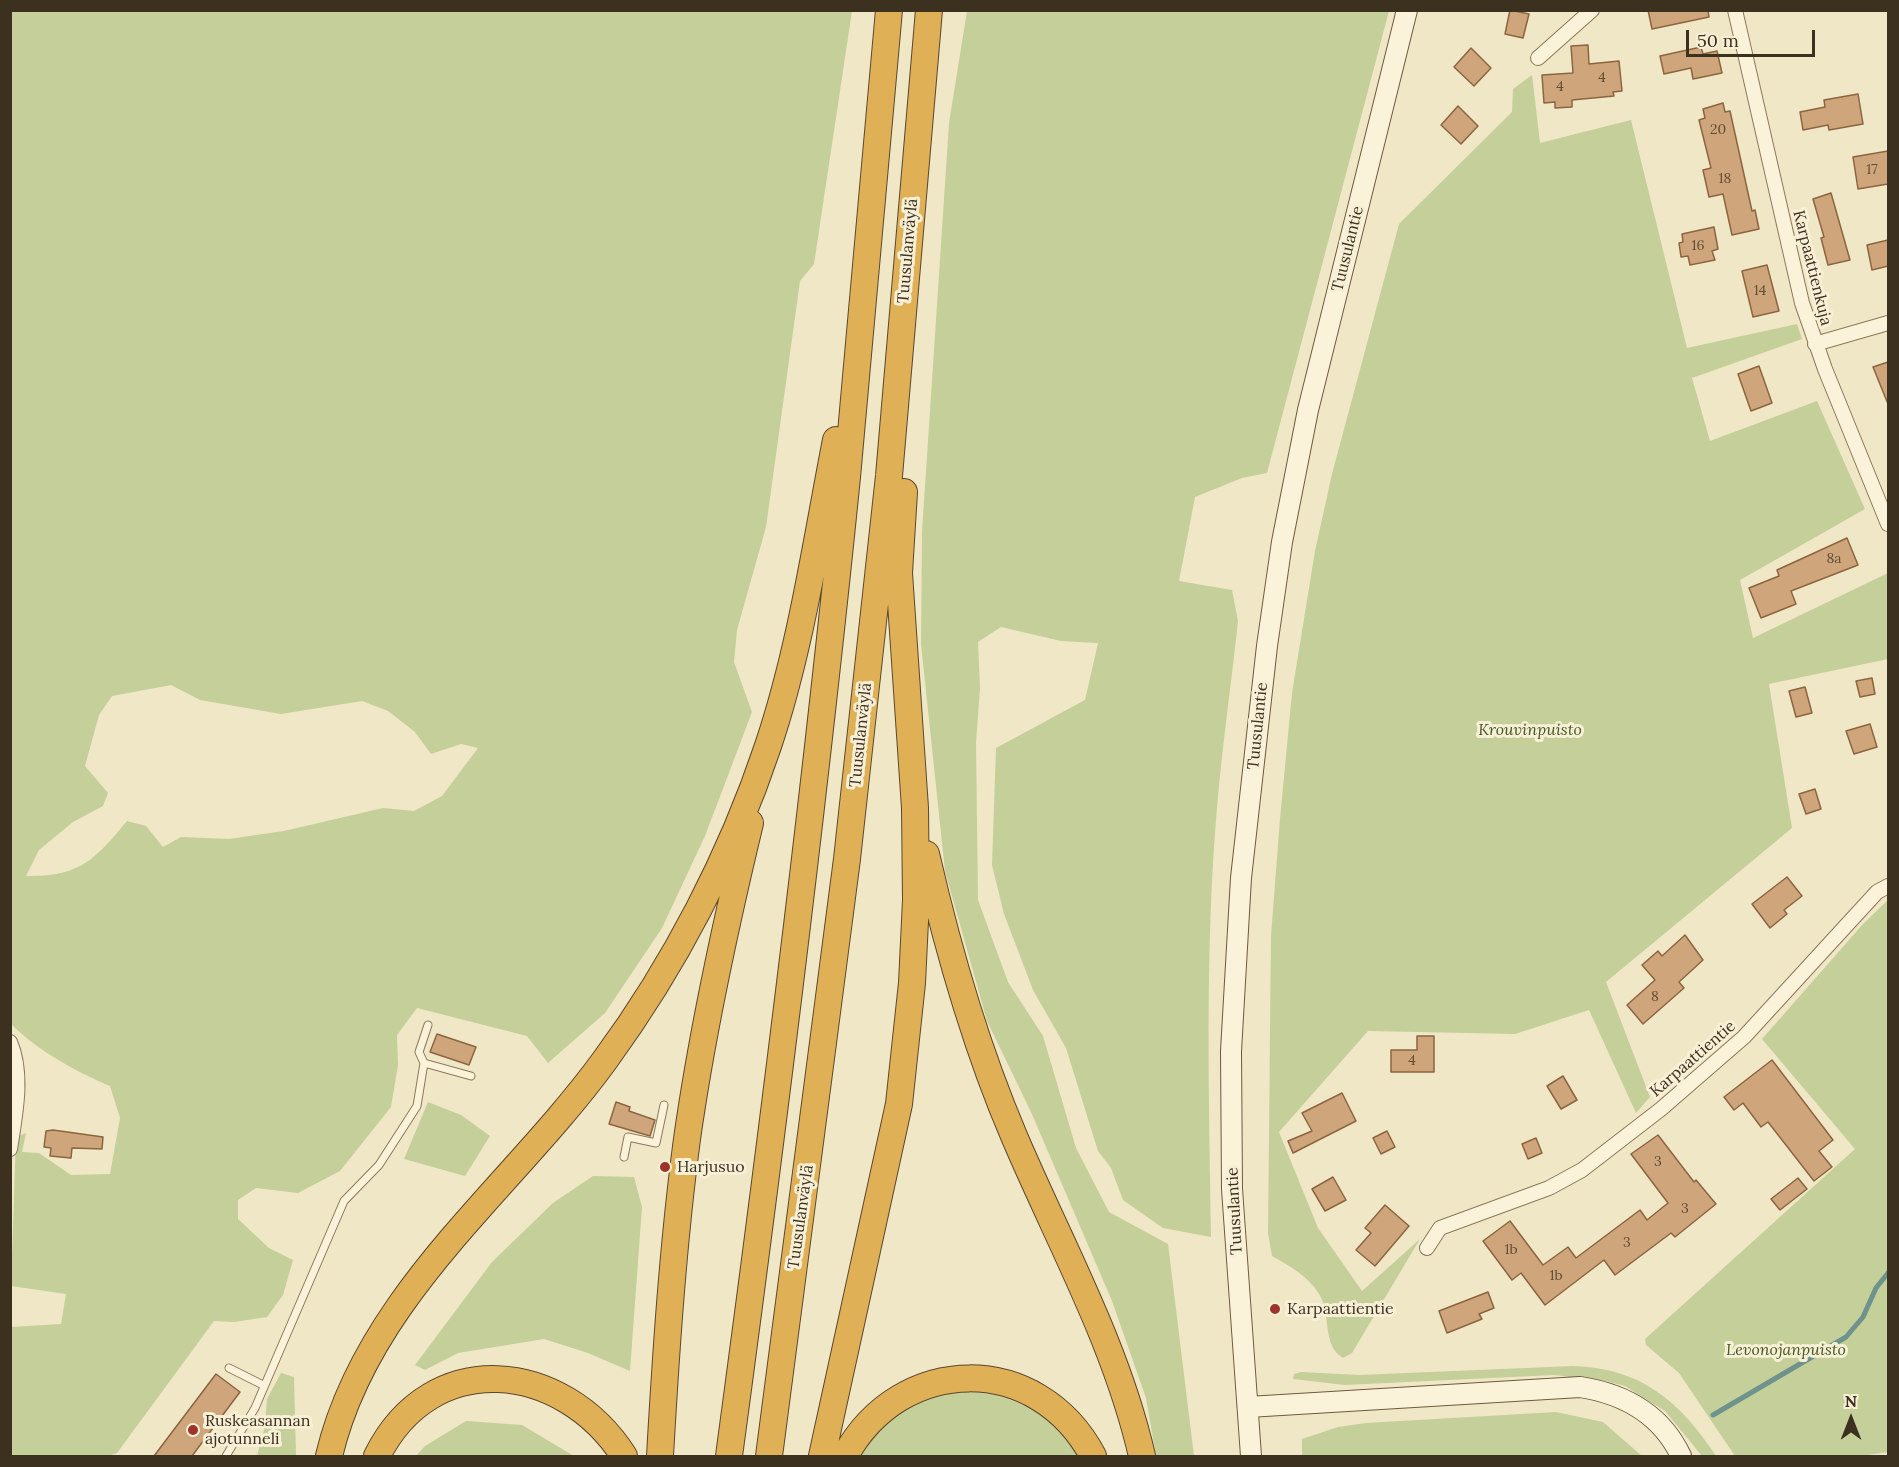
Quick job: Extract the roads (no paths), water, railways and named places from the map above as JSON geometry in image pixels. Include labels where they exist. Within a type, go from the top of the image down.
[{"type":"highway","points":[[729,1456],[774,1123],[806,857],[847,474],[889,10]]},
{"type":"highway","name":"Tuusulanväylä","points":[[769,1456],[847,859],[889,476],[929,10]]},
{"type":"highway","points":[[660,1456],[667,1332],[687,1139],[722,941],[768,746],[793,656],[861,307]]},
{"type":"highway","points":[[822,1456],[899,1104],[912,983],[916,900],[915,808],[899,573],[904,492],[902,323]]},
{"type":"highway","points":[[329,1456],[346,1405],[366,1360],[389,1322],[458,1234],[558,1121],[606,1059],[649,993],[698,908],[735,828],[768,746]]},
{"type":"highway","points":[[915,808],[933,887],[980,1050],[1014,1136],[1109,1347],[1126,1392],[1142,1456]]},
{"type":"highway","points":[[845,1456],[873,1418],[898,1397],[930,1384],[962,1378],[994,1381],[1026,1391],[1052,1406],[1076,1429],[1093,1456]]},
{"type":"highway","points":[[377,1456],[398,1423],[421,1401],[450,1386],[478,1379],[507,1380],[537,1385],[567,1398],[613,1439],[624,1456]]},
{"type":"main road","name":"Tuusulantie","points":[[1251,1456],[1232,1189],[1231,1051],[1241,878],[1267,646],[1282,542],[1308,410],[1407,10]]},
{"type":"main road","points":[[1248,1407],[1533,1388],[1580,1387],[1604,1390],[1641,1408],[1662,1425],[1681,1456]]},
{"type":"street","points":[[1538,58],[1592,10]]},
{"type":"street","name":"Karpaattienkuja","points":[[1735,10],[1802,303],[1815,344],[1888,524]]},
{"type":"street","points":[[1815,344],[1888,323]]},
{"type":"street","name":"Karpaattientie","points":[[1427,1248],[1440,1228],[1549,1188],[1582,1170],[1608,1150],[1744,1037],[1877,892],[1888,886]]},
{"type":"street","points":[[10,1042],[16,1057],[17,1087],[10,1149]]},
{"type":"lane","points":[[226,1456],[255,1408],[262,1385],[344,1201],[379,1165],[417,1106],[424,1063],[419,1052],[428,1025]]},
{"type":"lane","points":[[424,1063],[471,1076]]},
{"type":"lane","points":[[624,1157],[628,1137],[656,1143],[664,1105]]},
{"type":"lane","points":[[229,1368],[262,1385]]},
{"type":"waterway","points":[[1713,1415],[1846,1337],[1863,1317],[1876,1288],[1888,1273]]},
{"type":"place","name":"Harjusuo","points":[[665,1167]]},
{"type":"place","name":"Karpaattientie","points":[[1275,1309]]},
{"type":"place","name":"Ruskeasannan ajotunneli","points":[[193,1430]]},
{"type":"park label","name":"Krouvinpuisto","points":[[1530,730]]},
{"type":"park label","name":"Levonojanpuisto","points":[[1786,1350]]}]
